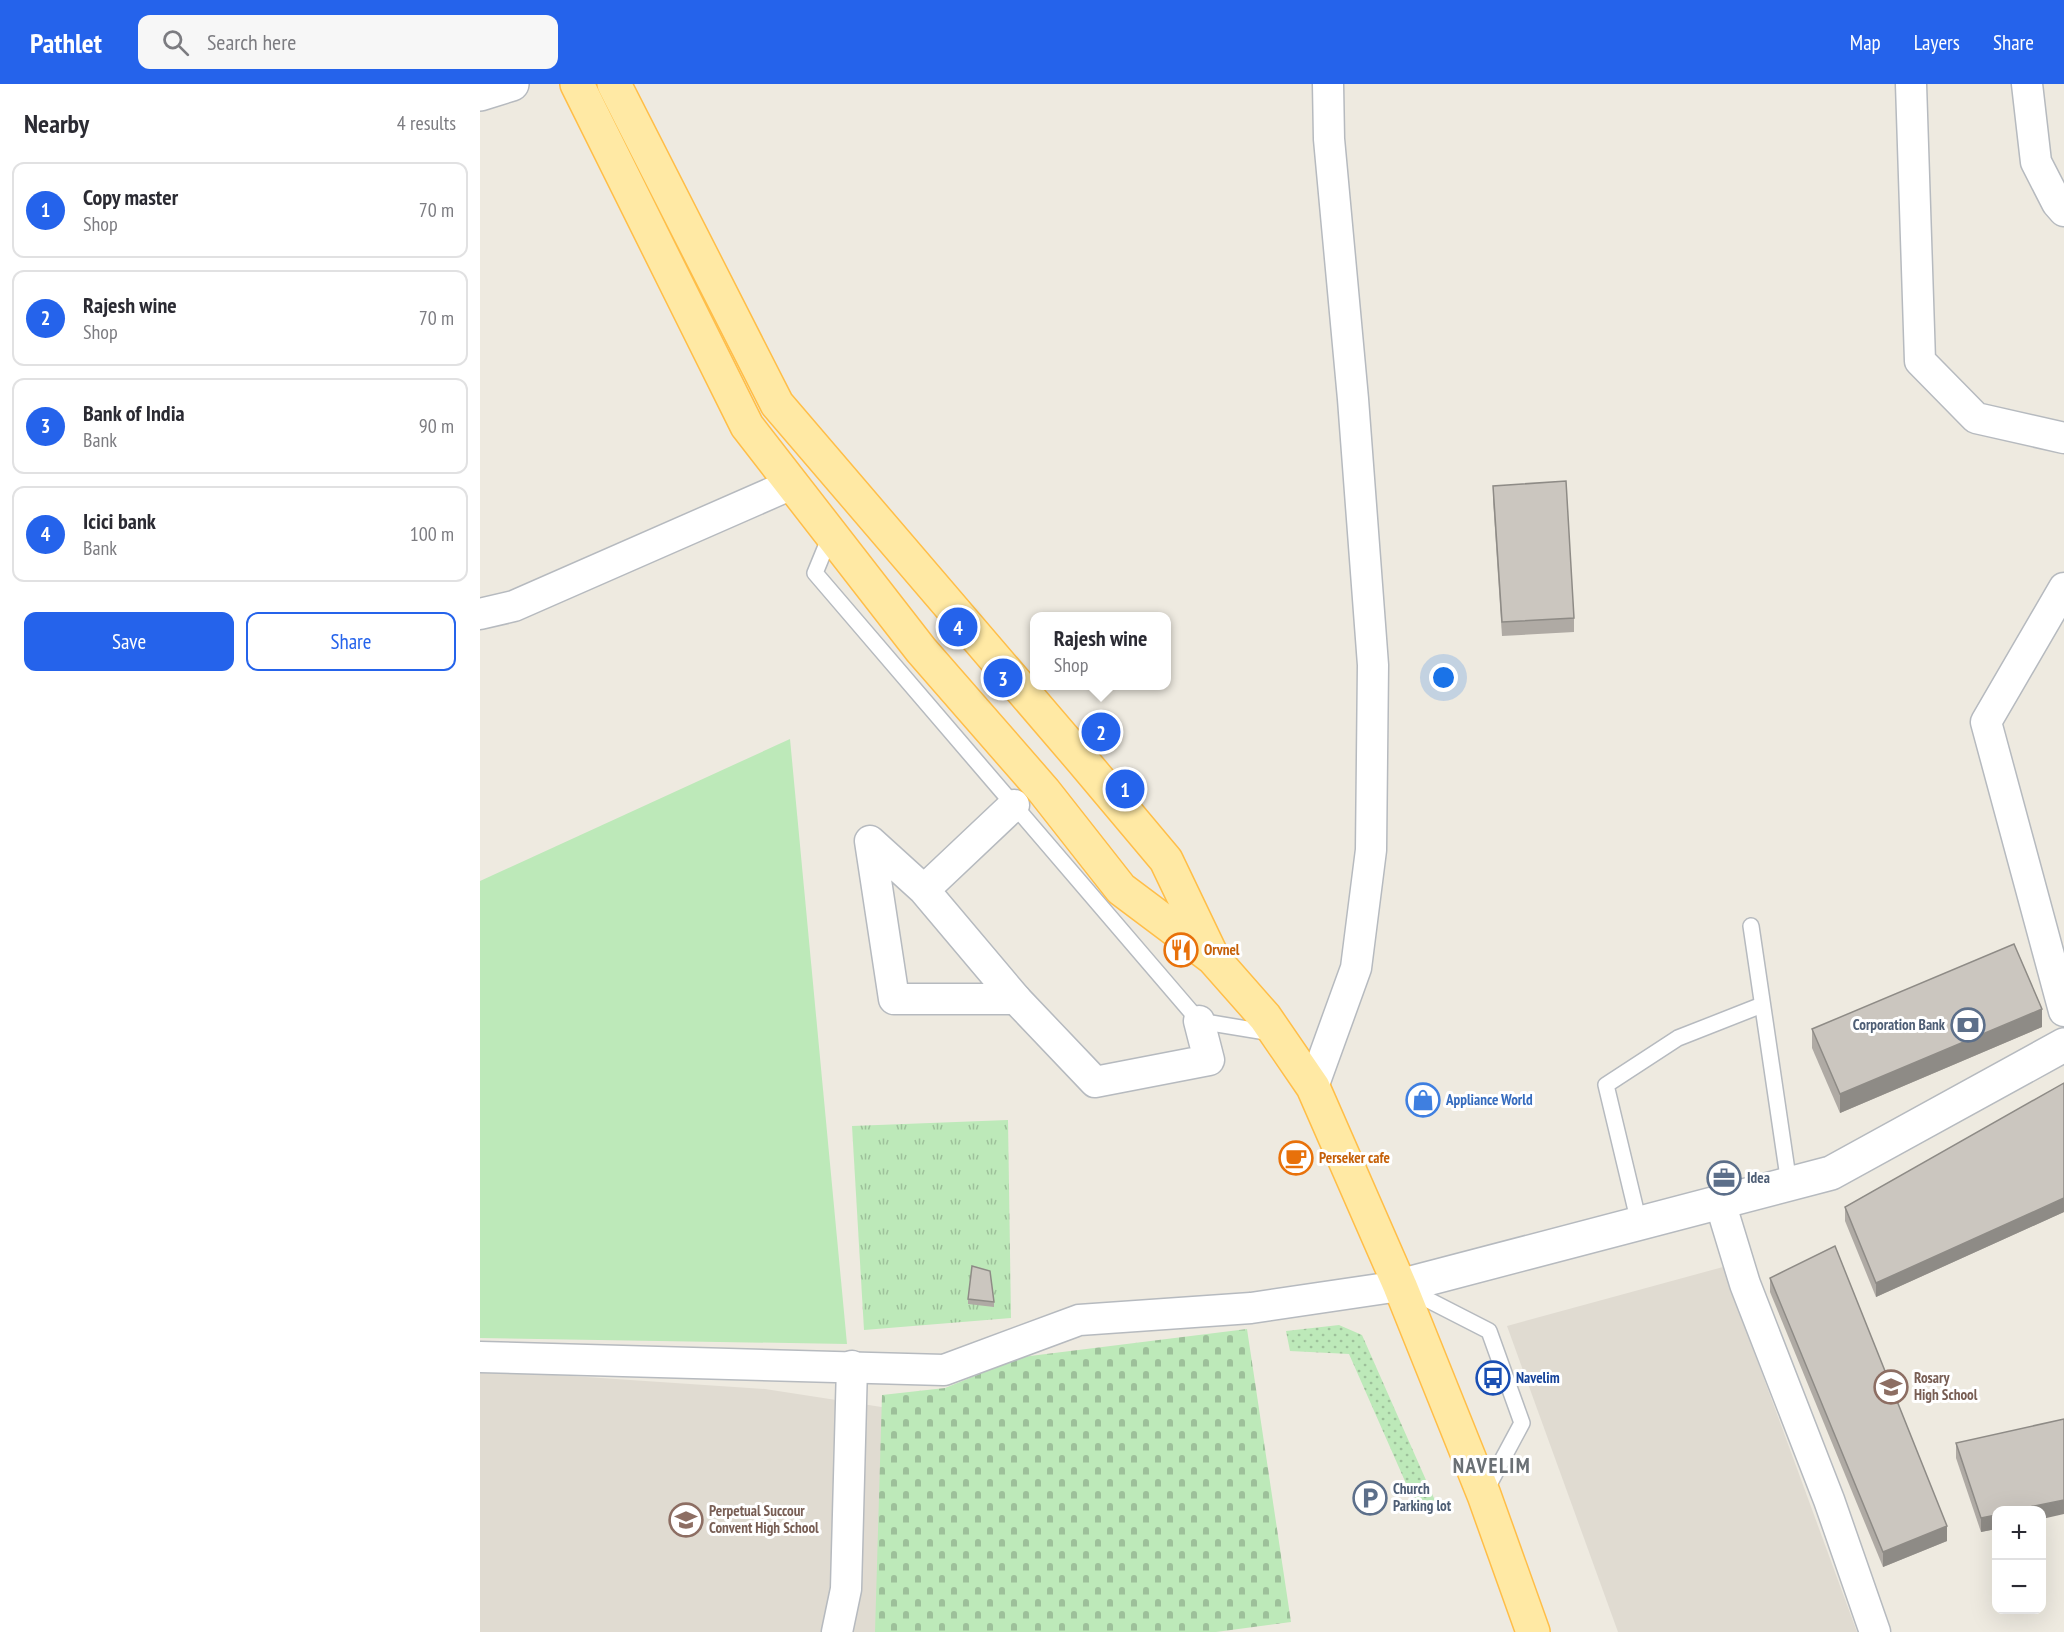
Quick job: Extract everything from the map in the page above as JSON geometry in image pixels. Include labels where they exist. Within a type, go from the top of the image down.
[{"type":"main road","points":[[577,84],[747,426],[921,650],[1044,791],[1122,890],[1213,958],[1265,1017],[1313,1087],[1400,1286],[1484,1495],[1533,1632]]},
{"type":"main road","points":[[614,84],[777,404],[1166,860],[1213,958]]},
{"type":"street","points":[[480,94],[512,84]]},
{"type":"street","points":[[1313,1087],[1356,968],[1371,850],[1373,665],[1353,399],[1329,139],[1328,84]]},
{"type":"street","points":[[1911,84],[1920,361],[1976,418],[2064,438]]},
{"type":"street","points":[[2027,84],[2036,162],[2057,203],[2064,211]]},
{"type":"street","points":[[480,614],[514,606],[792,484]]},
{"type":"street","points":[[2064,588],[1986,722],[2064,1011]]},
{"type":"street","points":[[924,890],[1014,805]]},
{"type":"street","points":[[1016,999],[894,999],[870,841],[924,890],[1016,999],[1095,1082],[1209,1060],[1199,1021]]},
{"type":"street","points":[[480,1357],[944,1370],[1079,1320],[1251,1308],[1400,1286],[1831,1173],[2064,1045]]},
{"type":"street","points":[[1720,1202],[1745,1284],[1829,1500],[1875,1632]]},
{"type":"street","points":[[837,1632],[846,1589],[852,1366]]},
{"type":"lane","points":[[831,534],[815,573],[1199,1021],[1276,1034]]},
{"type":"lane","points":[[1751,926],[1789,1184]]},
{"type":"lane","points":[[1639,1223],[1606,1085],[1678,1038],[1762,1005]]},
{"type":"lane","points":[[1400,1286],[1489,1331],[1522,1423],[1484,1495]]},
{"type":"shaded area","points":[[1723,1267],[1857,1632],[1618,1632],[1507,1326]]},
{"type":"shaded area","name":"Perpetual Succour Convent High School","points":[[480,1370],[765,1389],[888,1408],[895,1632],[480,1632]]},
{"type":"green space","points":[[790,739],[847,1344],[480,1338],[480,881]]},
{"type":"green space","points":[[1008,1120],[1011,1318],[864,1330],[852,1126]]},
{"type":"green space","points":[[1339,1325],[1362,1335],[1437,1505],[1419,1513],[1349,1354],[1290,1351],[1286,1331]]},
{"type":"green space","points":[[1247,1329],[1291,1622],[1216,1632],[875,1632],[882,1395],[945,1388],[1022,1357]]},
{"type":"building","points":[[1566,481],[1574,618],[1502,622],[1493,486]]},
{"type":"building","points":[[2014,944],[2042,1009],[1840,1094],[1812,1029]]},
{"type":"building","points":[[2064,1083],[2064,1198],[1876,1283],[1845,1207]]},
{"type":"building","points":[[1835,1246],[1947,1526],[1883,1552],[1770,1278]]},
{"type":"building","points":[[972,1266],[990,1271],[994,1302],[968,1299]]},
{"type":"building","points":[[2064,1419],[2064,1500],[2035,1506],[1992,1506],[1992,1516],[1981,1518],[1956,1443]]},
{"type":"place","name":"Icici bank","points":[[958,627]]},
{"type":"place","name":"Bank of India","points":[[1003,678]]},
{"type":"place","name":"Rajesh wine","points":[[1101,732]]},
{"type":"place","name":"Copy master","points":[[1125,789]]},
{"type":"place","name":"Orvnel","points":[[1181,950]]},
{"type":"place","name":"Corporation Bank","points":[[1968,1025]]},
{"type":"place","name":"Appliance World","points":[[1423,1100]]},
{"type":"place","name":"Perseker cafe","points":[[1296,1158]]},
{"type":"place","name":"Idea","points":[[1724,1178]]},
{"type":"place","name":"Navelim","points":[[1493,1378]]},
{"type":"place","name":"Rosary High School","points":[[1891,1387]]},
{"type":"place","name":"Church Parking lot","points":[[1370,1498]]},
{"type":"place","name":"Perpetual Succour Convent High School","points":[[686,1520]]},
{"type":"district","name":"NAVELIM","points":[[1492,1466]]}]
